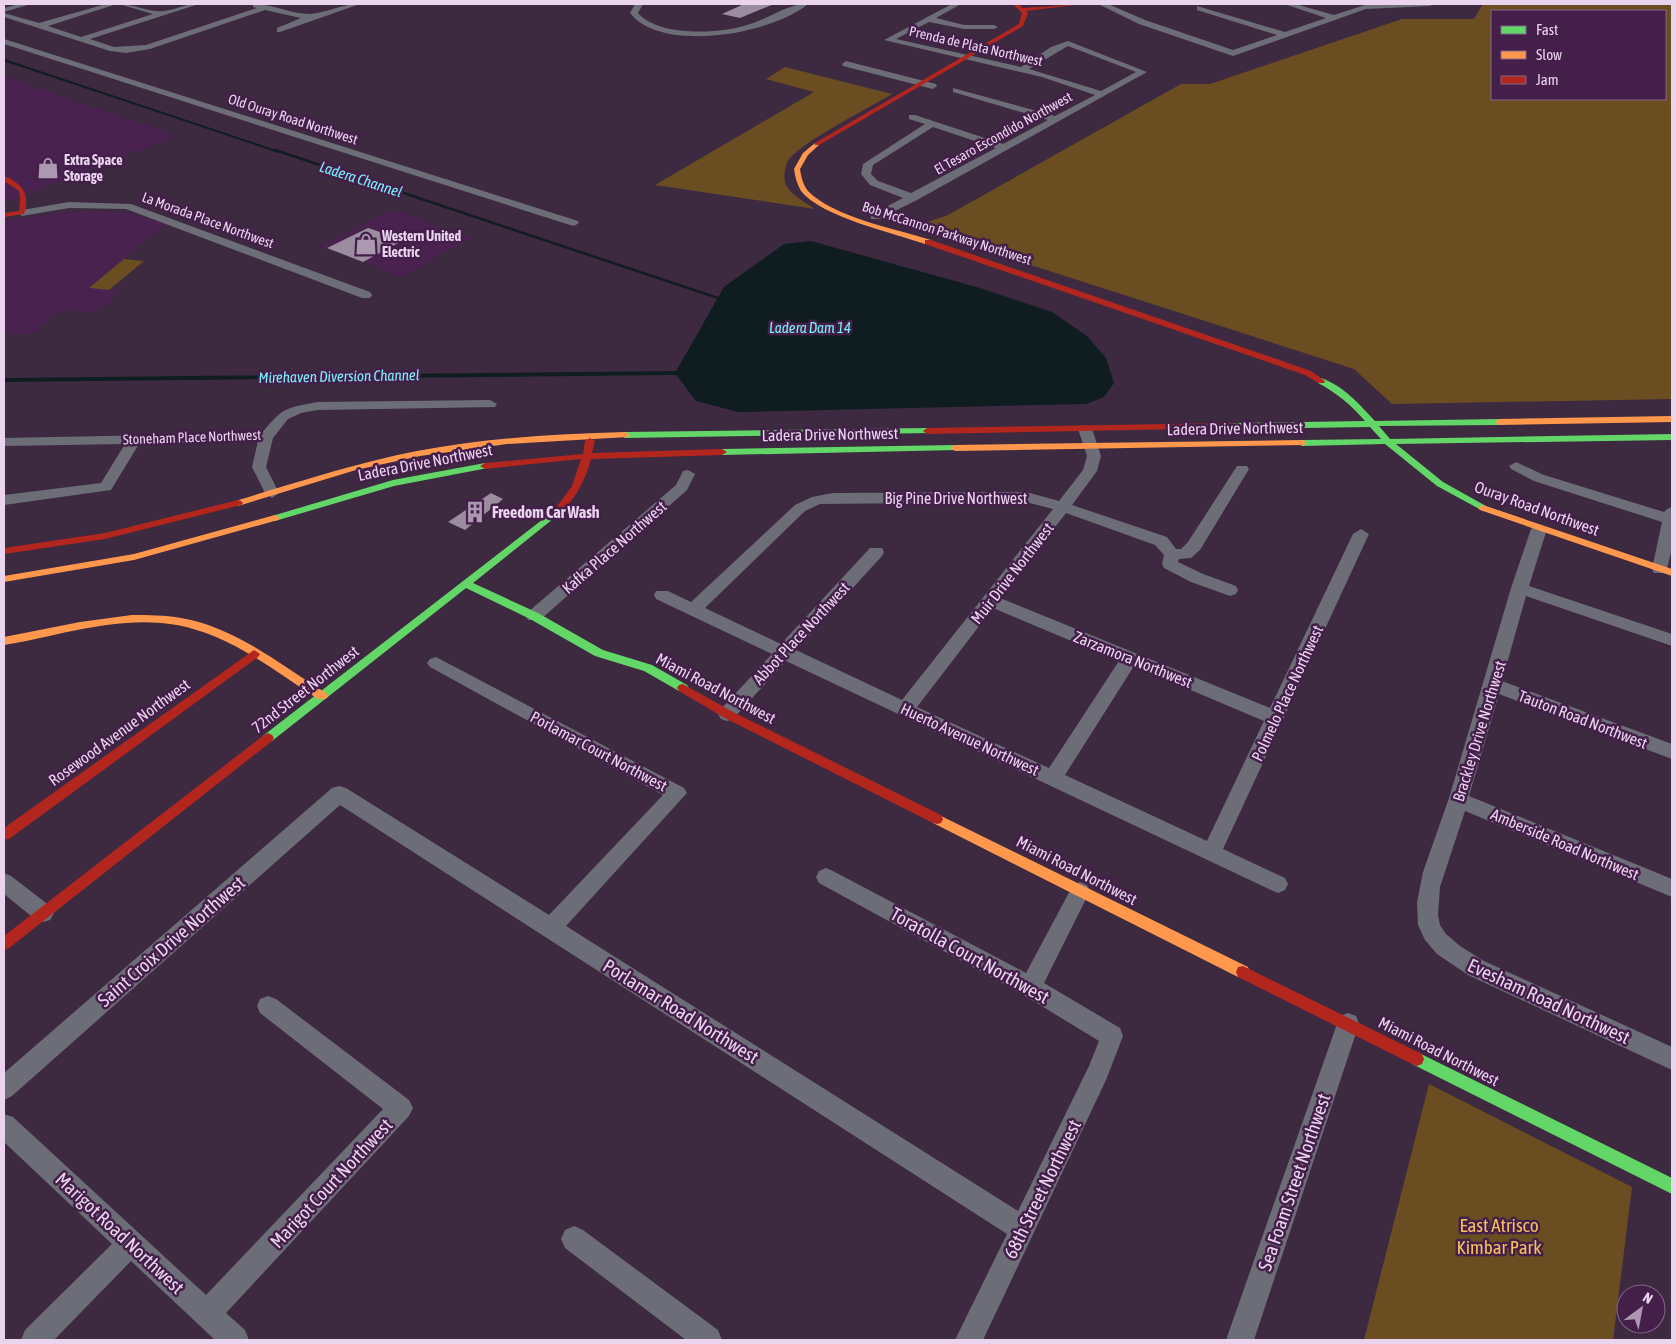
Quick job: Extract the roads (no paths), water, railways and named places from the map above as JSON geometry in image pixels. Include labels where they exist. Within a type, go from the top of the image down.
[{"type":"street","points":[[4,10],[27,4]]},
{"type":"street","points":[[39,26],[113,4]]},
{"type":"street","points":[[123,4],[162,14]]},
{"type":"street","points":[[82,39],[195,4]]},
{"type":"street","points":[[252,4],[298,16],[314,16]]},
{"type":"street","points":[[280,30],[314,16],[356,4]]},
{"type":"street","points":[[639,4],[634,10],[637,18],[659,29],[697,33],[738,30],[758,24],[804,4]]},
{"type":"street","name":"Prenda de Plata Northwest","points":[[957,4],[888,40],[1022,70],[1102,94]]},
{"type":"street","points":[[1024,7],[1080,4]]},
{"type":"street","points":[[1102,4],[1142,22],[1233,53],[1365,7],[1430,4]]},
{"type":"street","points":[[1288,4],[1335,18]]},
{"type":"street","points":[[4,15],[116,49],[131,50],[147,47],[266,7]]},
{"type":"street","name":"Bob McCannon Parkway Northwest","points":[[1024,7],[1024,17],[1021,25],[972,59],[820,143],[805,154],[797,169],[800,184],[806,192],[814,199],[838,212],[1037,278],[1302,370],[1341,392],[1373,424]]},
{"type":"street","points":[[1200,8],[1286,35]]},
{"type":"street","points":[[928,19],[964,27],[994,27]]},
{"type":"street","name":"Old Ouray Road Northwest","points":[[4,41],[574,223]]},
{"type":"street","name":"El Tesaro Escondido Northwest","points":[[875,217],[1143,72],[1068,43],[1054,49],[1022,70]]},
{"type":"street","points":[[846,64],[927,84]]},
{"type":"street","name":"Bob McCannon Parkway Northwest","points":[[927,84],[828,147],[813,160],[810,172],[818,191],[845,207],[1291,358],[1346,387],[1386,423]]},
{"type":"street","points":[[956,90],[1055,119]]},
{"type":"street","points":[[912,117],[1003,147]]},
{"type":"street","points":[[913,198],[874,183],[866,174],[868,164],[932,124]]},
{"type":"street","points":[[4,178],[24,191],[25,201],[22,212]]},
{"type":"street","name":"La Morada Place Northwest","points":[[4,215],[69,205],[127,206],[366,295]]},
{"type":"street","name":"Stoneham Place Northwest","points":[[4,442],[266,437],[283,416],[297,410],[318,406],[490,404]]},
{"type":"street","name":"Ladera Drive Northwest","points":[[4,551],[60,544],[146,528],[356,468],[420,454],[497,442],[590,436],[1672,419]]},
{"type":"street","name":"Ouray Road Northwest","points":[[1386,423],[1402,447],[1422,470],[1464,499],[1489,511],[1539,529],[1666,571]]},
{"type":"street","points":[[1373,424],[1388,442]]},
{"type":"street","name":"Muir Drive Northwest","points":[[906,708],[1090,472],[1094,456],[1085,429]]},
{"type":"street","name":"72nd Street Northwest","points":[[4,944],[561,509],[576,493],[585,474],[590,436]]},
{"type":"street","points":[[266,437],[259,467],[272,493]]},
{"type":"street","name":"Ladera Drive Northwest","points":[[4,579],[62,571],[164,550],[347,495],[437,473],[517,461],[588,456],[1091,446],[1388,442],[1402,447],[1672,437]]},
{"type":"street","points":[[4,500],[106,487],[134,440]]},
{"type":"street","points":[[1516,466],[1539,478],[1671,516],[1666,571]]},
{"type":"street","points":[[1172,554],[1185,554],[1194,546],[1242,469]]},
{"type":"street","name":"Kafka Place Northwest","points":[[534,616],[682,487],[688,474]]},
{"type":"street","name":"Big Pine Drive Northwest","points":[[694,609],[791,515],[800,508],[817,500],[1010,497],[1042,500],[1161,541],[1172,554],[1170,564],[1182,571],[1230,590]]},
{"type":"street","name":"Brackley Drive Northwest","points":[[1433,933],[1427,916],[1430,886],[1493,685],[1519,588],[1539,529]]},
{"type":"street","name":"Polmelo Place Northwest","points":[[1212,852],[1361,534]]},
{"type":"street","name":"Abbot Place Northwest","points":[[727,714],[876,552]]},
{"type":"street","name":"Miami Road Northwest","points":[[467,584],[534,616],[599,653],[648,668],[727,714],[1672,1186]]},
{"type":"street","points":[[1519,588],[1672,640]]},
{"type":"street","name":"Huerto Avenue Northwest","points":[[662,595],[1278,884]]},
{"type":"street","name":"Zarzamora Northwest","points":[[991,600],[1276,718]]},
{"type":"street","points":[[4,640],[135,618],[166,619],[190,623],[224,637],[322,696]]},
{"type":"street","name":"Rosewood Avenue Northwest","points":[[4,835],[254,654]]},
{"type":"street","points":[[1053,778],[1130,658]]},
{"type":"street","name":"Porlamar Court Northwest","points":[[436,663],[677,793],[550,929]]},
{"type":"street","name":"Tauton Road Northwest","points":[[1493,685],[1672,752]]},
{"type":"street","name":"Porlamar Road Northwest","points":[[339,794],[801,1086],[1022,1229]]},
{"type":"street","name":"Saint Croix Drive Northwest","points":[[4,1088],[339,794]]},
{"type":"street","name":"Amberside Road Northwest","points":[[1458,800],[1672,888]]},
{"type":"street","name":"Toratolla Court Northwest","points":[[826,877],[1030,987],[1112,1036]]},
{"type":"street","points":[[4,882],[43,913]]},
{"type":"street","points":[[1030,987],[1080,891]]},
{"type":"street","name":"Evesham Road Northwest","points":[[1433,933],[1446,949],[1476,968],[1672,1059]]},
{"type":"street","name":"Marigot Court Northwest","points":[[207,1314],[401,1108],[268,1006]]},
{"type":"street","name":"Sea Foam Street Northwest","points":[[1240,1340],[1348,1024]]},
{"type":"street","name":"68th Street Northwest","points":[[969,1340],[1098,1072],[1112,1036]]},
{"type":"street","name":"Marigot Road Northwest","points":[[4,1126],[235,1340]]},
{"type":"street","points":[[574,1240],[708,1340]]},
{"type":"street","points":[[35,1340],[130,1244]]},
{"type":"water","name":"Ladera Dam 14","points":[[811,241],[980,288],[1052,312],[1087,336],[1106,358],[1114,383],[1104,397],[1086,404],[738,412],[696,401],[675,373],[724,287],[784,244]]},
{"type":"waterway","name":"Ladera Channel","points":[[4,60],[279,152]]},
{"type":"waterway","name":"Ladera Channel","points":[[275,150],[718,298]]},
{"type":"waterway","name":"Mirehaven Diversion Channel","points":[[4,380],[675,373]]},
{"type":"place","name":"Extra Space Storage","points":[[48,168]]},
{"type":"place","name":"Western United Electric","points":[[366,244]]},
{"type":"place","name":"Freedom Car Wash","points":[[475,512]]},
{"type":"park label","name":"East Atrisco Kimbar Park","points":[[1499,1236]]}]
